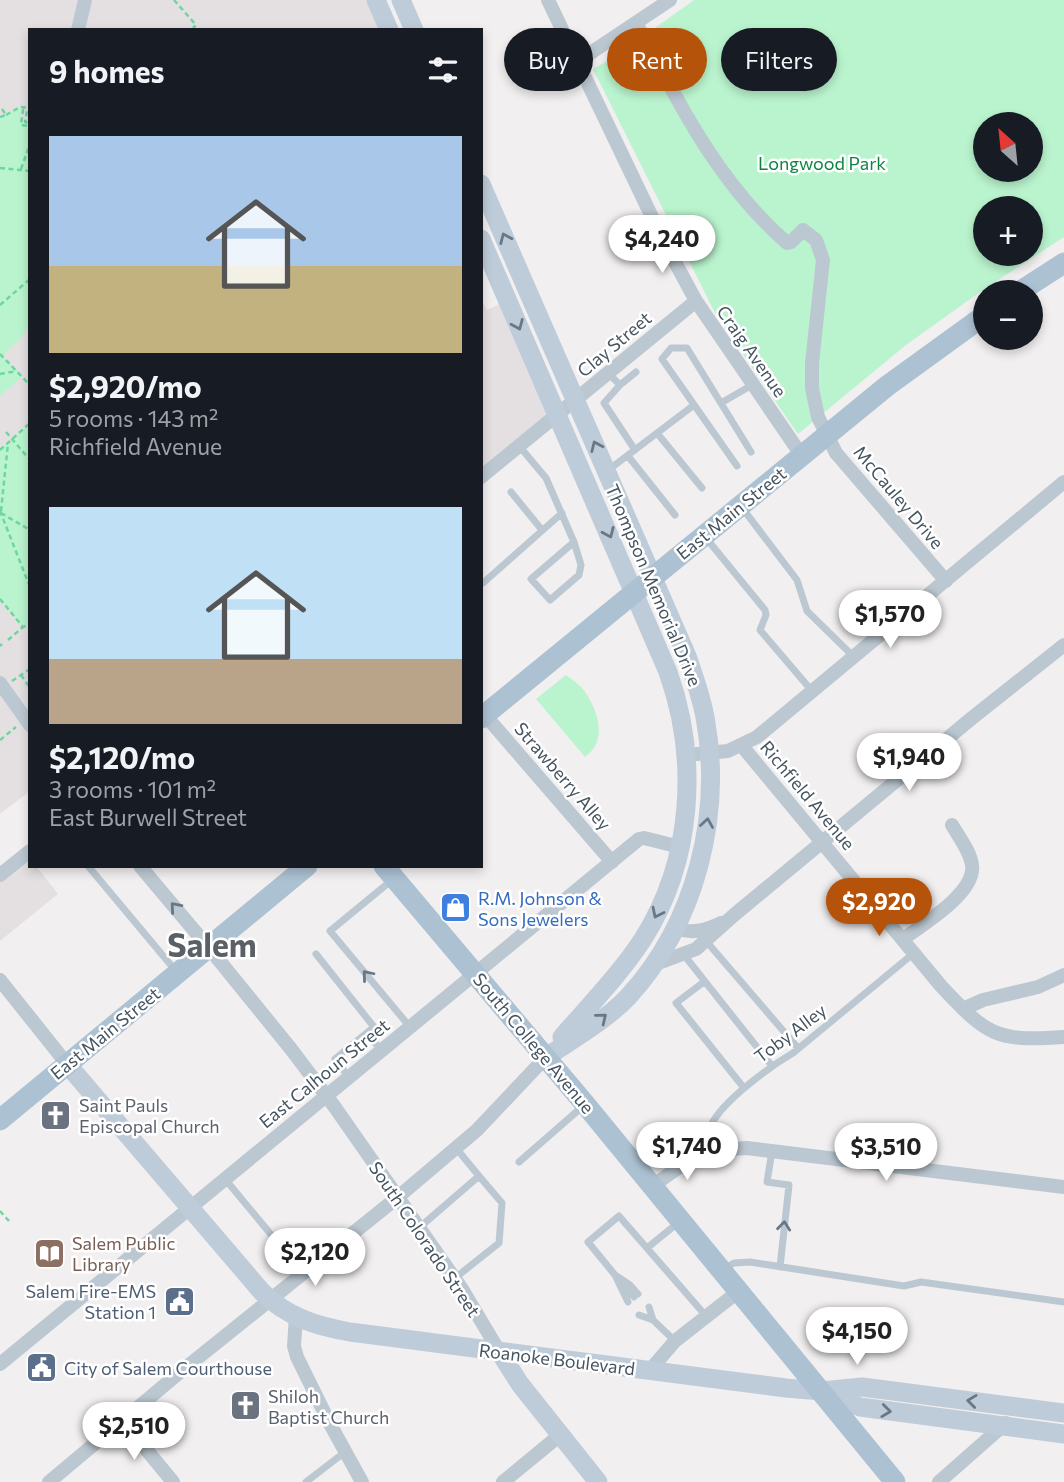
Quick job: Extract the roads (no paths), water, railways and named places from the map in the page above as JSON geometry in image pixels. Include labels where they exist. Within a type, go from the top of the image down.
[{"type":"main road","points":[[376,0],[389,28]]},
{"type":"main road","points":[[401,0],[413,28]]},
{"type":"main road","name":"Thompson Memorial Drive","points":[[483,189],[687,656],[705,718],[709,753],[709,812],[704,841],[697,872],[675,928],[653,965],[627,998],[596,1024],[545,1057]]},
{"type":"main road","name":"Thompson Memorial Drive","points":[[483,244],[674,688],[687,755],[688,790],[680,847],[666,891],[644,938],[616,976],[545,1057]]},
{"type":"main road","points":[[1038,280],[1064,263]]},
{"type":"main road","name":"East Main Street","points":[[483,716],[887,386],[973,323]]},
{"type":"main road","name":"East Main Street","points":[[0,1120],[305,868]]},
{"type":"main road","name":"South College Avenue","points":[[389,872],[585,1104],[895,1482]]},
{"type":"main road","name":"Roanoke Boulevard","points":[[67,1064],[271,1301],[316,1326],[821,1391],[862,1387],[1064,1413]]},
{"type":"main road","name":"South Colorado Street","points":[[499,1351],[520,1384],[598,1482]]},
{"type":"main road","name":"Roanoke Boulevard","points":[[821,1391],[860,1407],[1064,1434]]},
{"type":"street","points":[[78,28],[85,0]]},
{"type":"street","name":"Craig Avenue","points":[[548,0],[561,28]]},
{"type":"street","points":[[593,51],[670,0]]},
{"type":"street","name":"McCauley Drive","points":[[636,23],[699,139],[749,206],[787,243],[803,230],[816,240],[821,249],[823,260],[812,363],[814,404],[836,453],[946,582]]},
{"type":"street","name":"Craig Avenue","points":[[591,91],[663,240],[696,301],[802,456]]},
{"type":"street","name":"Clay Street","points":[[483,475],[696,301]]},
{"type":"street","points":[[687,755],[742,746],[757,737],[1064,482]]},
{"type":"street","points":[[653,965],[684,955],[706,941],[733,915],[1064,645]]},
{"type":"street","points":[[1,685],[27,722]]},
{"type":"street","name":"Strawberry Alley","points":[[483,716],[612,862]]},
{"type":"street","name":"Richfield Avenue","points":[[742,746],[914,953],[980,1025],[997,1035],[1030,1040],[1064,1037]]},
{"type":"street","points":[[903,939],[960,894],[971,879],[973,868],[970,857],[952,825]]},
{"type":"street","name":"East Calhoun Street","points":[[0,1364],[639,839],[680,847]]},
{"type":"street","points":[[0,875],[28,853]]},
{"type":"street","name":"South Colorado Street","points":[[146,869],[326,1096],[455,1278],[499,1351]]},
{"type":"street","points":[[675,928],[691,932],[702,931],[733,915]]},
{"type":"street","points":[[963,1009],[983,1000],[1038,987],[1064,975]]},
{"type":"street","points":[[0,980],[67,1064]]},
{"type":"street","points":[[49,1482],[456,1148],[477,1130],[545,1057]]},
{"type":"street","points":[[653,1186],[681,1164],[707,1153],[747,1147],[1064,1187]]},
{"type":"street","points":[[650,1370],[675,1341],[738,1291]]},
{"type":"street","points":[[296,1316],[294,1337],[297,1357],[362,1482]]},
{"type":"street","points":[[939,1482],[1004,1426],[1016,1407]]},
{"type":"street","points":[[122,1420],[173,1482]]},
{"type":"street","points":[[503,1482],[560,1435]]},
{"type":"lane","points":[[659,332],[671,348]]},
{"type":"lane","points":[[671,348],[687,348],[751,452]]},
{"type":"lane","points":[[671,348],[662,359],[737,466]]},
{"type":"lane","points":[[635,450],[604,403],[636,372]]},
{"type":"lane","points":[[609,374],[620,385]]},
{"type":"lane","points":[[721,403],[752,385]]},
{"type":"lane","points":[[607,472],[694,405]]},
{"type":"lane","points":[[657,433],[702,488]]},
{"type":"lane","points":[[520,447],[546,478],[574,542],[582,570],[550,600],[531,579],[574,542]]},
{"type":"lane","points":[[628,456],[675,514]]},
{"type":"lane","points":[[511,492],[542,530]]},
{"type":"lane","points":[[740,506],[797,580],[807,611],[854,658]]},
{"type":"lane","points":[[483,583],[562,513]]},
{"type":"lane","points":[[704,535],[765,610],[766,615],[760,630],[813,692]]},
{"type":"lane","points":[[90,868],[178,973]]},
{"type":"lane","points":[[389,872],[330,931],[410,1027]]},
{"type":"lane","points":[[706,941],[798,1048]]},
{"type":"lane","name":"Toby Alley","points":[[707,1153],[709,1129],[744,1088],[798,1048],[914,953]]},
{"type":"lane","points":[[316,954],[374,1027],[335,1059],[349,1077]]},
{"type":"lane","points":[[684,955],[772,1066]]},
{"type":"lane","points":[[705,981],[676,1003],[744,1088]]},
{"type":"lane","points":[[367,1033],[381,1050]]},
{"type":"lane","points":[[519,1163],[585,1104]]},
{"type":"lane","points":[[455,1278],[499,1243],[502,1203],[456,1148]]},
{"type":"lane","points":[[772,1151],[767,1182],[789,1185],[780,1267]]},
{"type":"lane","points":[[420,1227],[479,1176]]},
{"type":"lane","points":[[225,1179],[305,1274]]},
{"type":"lane","points":[[615,1275],[630,1285],[633,1298],[588,1242],[619,1216],[707,1316]]},
{"type":"lane","points":[[647,1248],[681,1220]]},
{"type":"lane","points":[[721,1269],[734,1263],[750,1262],[904,1286],[921,1282],[1064,1302]]},
{"type":"lane","points":[[644,1311],[675,1341]]},
{"type":"lane","points":[[306,1482],[345,1451]]},
{"type":"place","name":"R.M. Johnson & Sons Jewelers","points":[[455,908]]},
{"type":"place","name":"Saint Pauls Episcopal Church","points":[[56,1115]]},
{"type":"place","name":"Salem Public Library","points":[[49,1253]]},
{"type":"place","name":"Salem Fire-EMS Station 1","points":[[179,1301]]},
{"type":"place","name":"City of Salem Courthouse","points":[[41,1368]]},
{"type":"place","name":"Shiloh Baptist Church","points":[[245,1406]]},
{"type":"district","name":"Salem","points":[[212,944]]},
{"type":"park label","name":"Longwood Park","points":[[822,163]]}]
